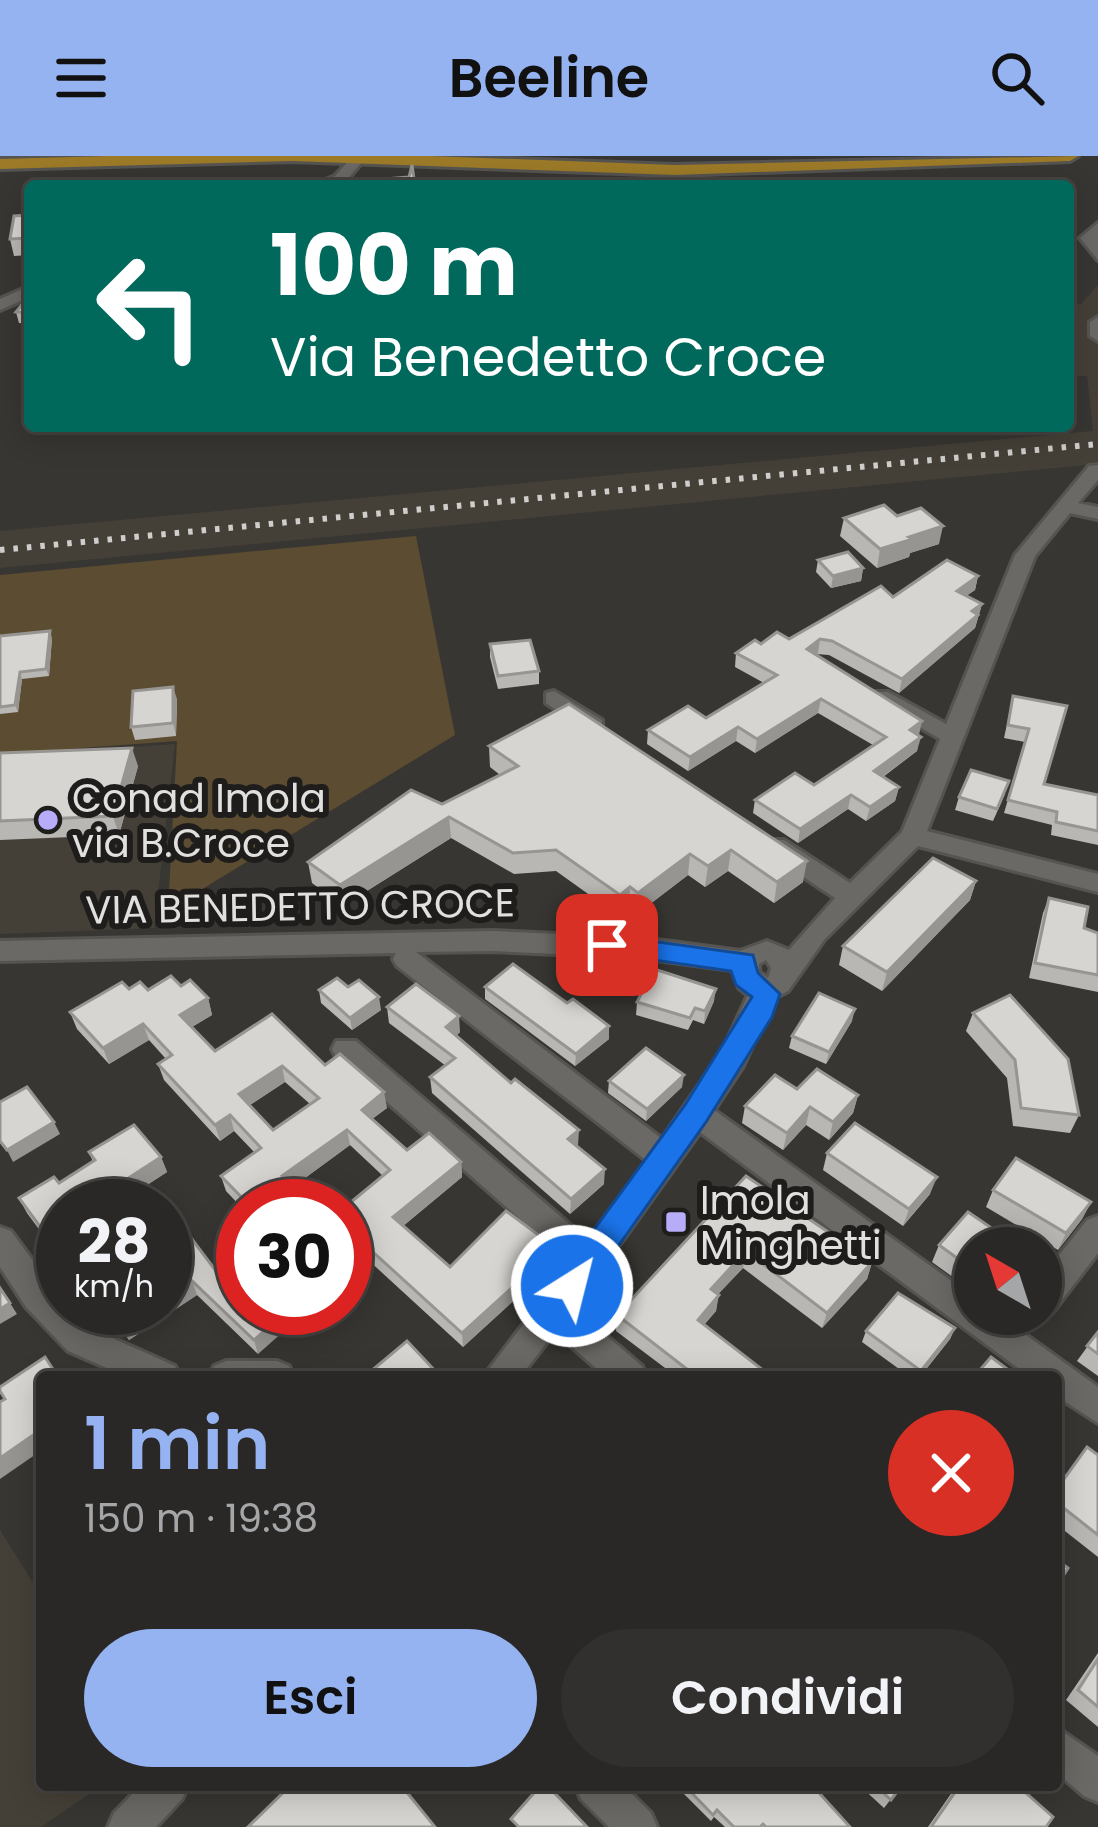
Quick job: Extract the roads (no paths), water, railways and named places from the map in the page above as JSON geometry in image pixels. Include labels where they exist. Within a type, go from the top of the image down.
[{"type":"main road","points":[[0,164],[359,157],[693,170],[1061,157],[1095,163]]},
{"type":"street","points":[[337,180],[359,157]]},
{"type":"street","points":[[1098,227],[1089,230],[1088,238],[1098,255]]},
{"type":"street","points":[[1098,322],[1098,336]]},
{"type":"street","points":[[505,1371],[696,1113],[763,1010],[767,969],[815,933],[914,836],[1025,555],[1096,470]]},
{"type":"street","points":[[1068,507],[1098,513]]},
{"type":"street","points":[[861,687],[955,738]]},
{"type":"street","points":[[554,698],[616,739]]},
{"type":"street","points":[[754,832],[852,898]]},
{"type":"street","points":[[914,836],[1098,883]]},
{"type":"street","name":"VIA BENEDETTO CROCE","points":[[0,951],[493,941],[642,948],[767,969]]},
{"type":"street","points":[[406,959],[664,1157]]},
{"type":"street","points":[[346,1049],[590,1262]]},
{"type":"street","points":[[696,1113],[1043,1371]]},
{"type":"street","points":[[1062,1275],[1098,1228]]},
{"type":"street","points":[[0,1241],[37,1297],[80,1340],[150,1371]]},
{"type":"street","points":[[553,1310],[623,1371]]},
{"type":"street","points":[[1011,1343],[1017,1335]]},
{"type":"street","points":[[1062,1751],[1098,1782]]},
{"type":"street","points":[[128,1827],[162,1791]]},
{"type":"street","points":[[601,1791],[637,1827]]},
{"type":"railway","points":[[0,550],[1098,444]]},
{"type":"place","name":"Conad Imola via B.Croce","points":[[48,820]]},
{"type":"place","name":"Imola Minghetti","points":[[676,1222]]}]
